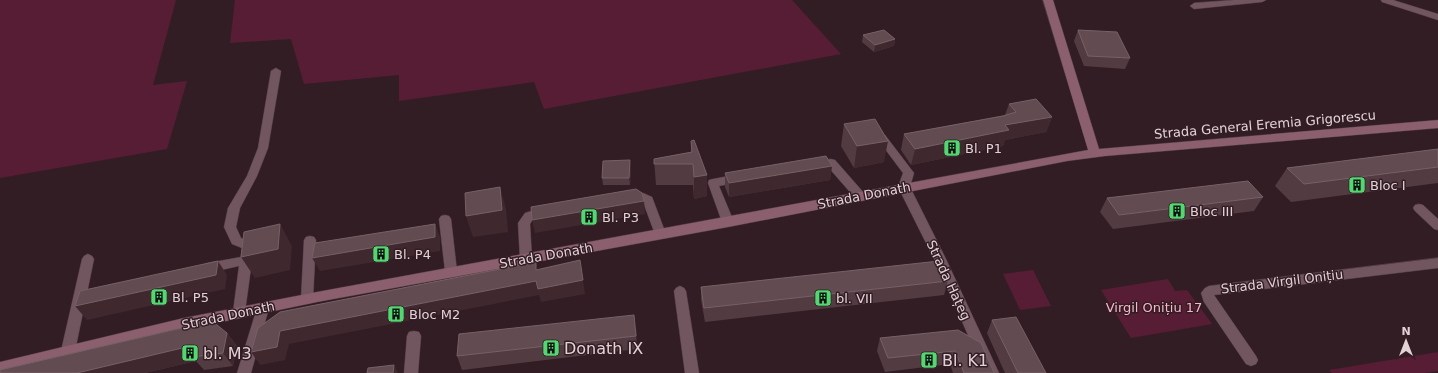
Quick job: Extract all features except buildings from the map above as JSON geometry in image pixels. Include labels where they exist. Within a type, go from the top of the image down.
[{"type":"main road","points":[[1048,0],[1094,153]]},
{"type":"main road","name":"Strada General Eremia Grigorescu","points":[[1094,153],[1438,124]]},
{"type":"main road","name":"Strada Donath","points":[[0,368],[239,312],[451,271],[526,259],[728,222],[904,187],[1094,153]]},
{"type":"street","points":[[1194,6],[1262,0]]},
{"type":"street","points":[[1385,0],[1438,17]]},
{"type":"street","points":[[239,312],[248,246],[236,240],[230,227],[234,208],[252,176],[263,148],[276,72]]},
{"type":"street","points":[[881,137],[909,173],[904,187]]},
{"type":"street","points":[[802,168],[831,163],[860,196]]},
{"type":"street","points":[[728,222],[713,183],[750,176]]},
{"type":"street","name":"Strada Hațeg","points":[[904,187],[946,271],[992,373]]},
{"type":"street","points":[[615,199],[637,196],[648,200],[660,234]]},
{"type":"street","points":[[1419,208],[1438,226]]},
{"type":"street","points":[[526,259],[524,223],[529,216],[554,209]]},
{"type":"street","points":[[445,219],[451,271]]},
{"type":"street","points":[[307,299],[310,240]]},
{"type":"street","points":[[68,351],[88,259]]},
{"type":"street","points":[[193,272],[246,260]]},
{"type":"street","name":"Strada Virgil Onițiu","points":[[1251,360],[1208,298],[1207,294],[1209,291],[1438,263]]},
{"type":"street","points":[[680,291],[692,373]]},
{"type":"street","points":[[80,296],[95,293]]},
{"type":"street","points":[[244,373],[263,308]]},
{"type":"street","points":[[411,373],[414,336]]},
{"type":"green space","points":[[0,0],[176,0],[153,85],[187,81],[167,149],[0,178]]},
{"type":"green space","points":[[235,0],[792,0],[841,54],[544,109],[534,82],[399,101],[399,75],[304,84],[291,39],[230,43]]},
{"type":"green space","points":[[1033,270],[1051,306],[1020,310],[1003,274]]},
{"type":"green space","name":"Virgil Onițiu 17","points":[[1168,279],[1175,291],[1187,290],[1212,324],[1131,338],[1101,290]]},
{"type":"green space","points":[[1438,352],[1438,371],[1425,373],[1332,373],[1329,370]]},
{"type":"place","name":"Bl. P1","points":[[952,148]]},
{"type":"place","name":"Bloc I","points":[[1357,185]]},
{"type":"place","name":"Bloc III","points":[[1177,211]]},
{"type":"place","name":"Bl. P3","points":[[589,217]]},
{"type":"place","name":"Bl. P4","points":[[381,254]]},
{"type":"place","name":"Bl. P5","points":[[159,297]]},
{"type":"place","name":"bl. VII","points":[[823,298]]},
{"type":"place","name":"Bloc M2","points":[[396,314]]},
{"type":"place","name":"Donath IX","points":[[551,348]]},
{"type":"place","name":"bl. M3","points":[[190,353]]},
{"type":"place","name":"Bl. K1","points":[[929,360]]}]
